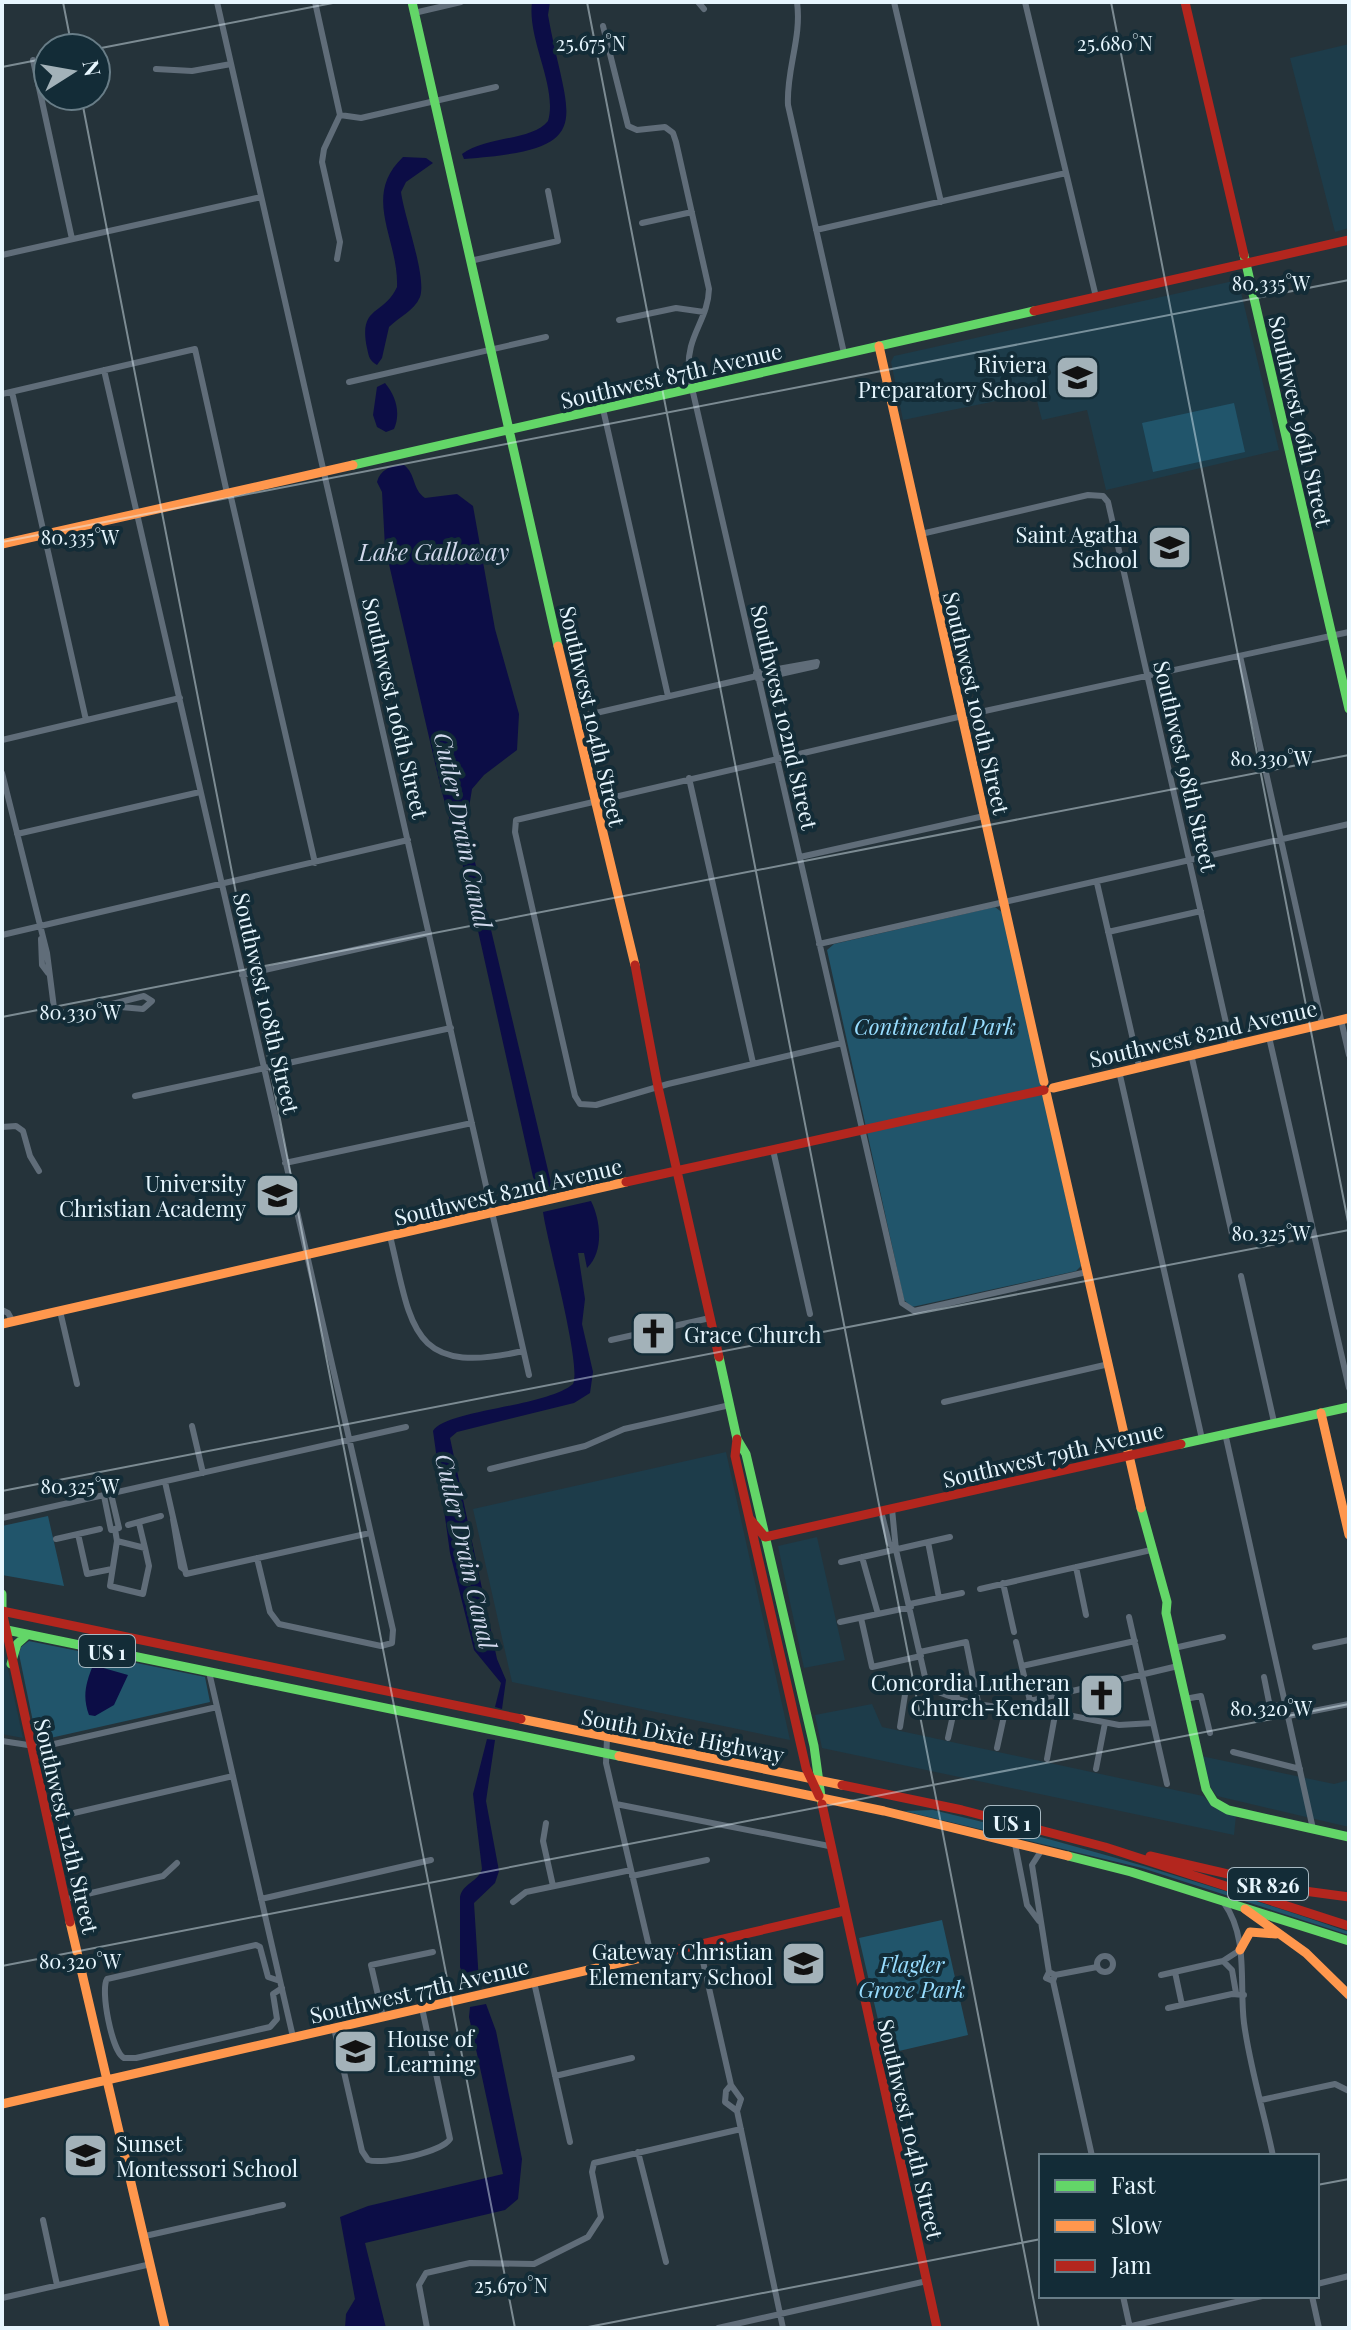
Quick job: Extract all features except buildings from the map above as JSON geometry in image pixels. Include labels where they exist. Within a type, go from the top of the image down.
[{"type":"main road","name":"Southwest 96th Street","points":[[1185,2],[1349,709]]},
{"type":"main road","name":"Southwest 104th Street","points":[[413,7],[593,800],[635,962],[658,1087],[737,1439],[735,1456],[749,1518],[803,1756],[815,1779]]},
{"type":"main road","name":"Southwest 87th Avenue","points":[[2,544],[1349,240]]},
{"type":"main road","name":"Southwest 100th Street","points":[[879,346],[1048,1086],[1087,1272],[1161,1593],[1167,1602],[1166,1613],[1185,1699],[1194,1725],[1205,1787],[1214,1802],[1228,1810],[1313,1829]]},
{"type":"main road","name":"Southwest 82nd Avenue","points":[[7,1323],[1345,1019]]},
{"type":"main road","name":"Southwest 79th Avenue","points":[[765,1537],[1349,1407]]},
{"type":"main road","points":[[1321,1413],[1349,1535]]},
{"type":"main road","name":"Southwest 104th Street","points":[[737,1439],[746,1454],[811,1735],[815,1779],[829,1846],[937,2328]]},
{"type":"main road","points":[[749,1518],[765,1537]]},
{"type":"main road","name":"Southwest 112th Street","points":[[2,1594],[3,1629],[165,2328]]},
{"type":"main road","name":"South Dixie Highway","points":[[2,1611],[962,1810],[1105,1847],[1349,1926]]},
{"type":"main road","name":"South Dixie Highway","points":[[3,1629],[819,1797],[1013,1841],[1240,1904],[1349,1941]]},
{"type":"main road","points":[[11,1664],[17,1644],[27,1635]]},
{"type":"main road","points":[[206,1654],[209,1672]]},
{"type":"main road","points":[[796,1724],[811,1735]]},
{"type":"main road","points":[[781,1772],[797,1766],[803,1756]]},
{"type":"main road","points":[[1313,1829],[1349,1837]]},
{"type":"main road","name":"SR 826","points":[[1105,1847],[1297,1890],[1349,1897]]},
{"type":"main road","name":"SR 826","points":[[1240,1904],[1315,1961],[1349,1995]]},
{"type":"main road","name":"Southwest 77th Avenue","points":[[2,2104],[844,1911]]},
{"type":"main road","points":[[1240,1950],[1242,1941],[1250,1932],[1282,1935]]},
{"type":"street","name":"Southwest 106th Street","points":[[217,2],[529,1375]]},
{"type":"street","points":[[315,2],[340,115],[324,149],[322,162],[340,242],[337,259]]},
{"type":"street","points":[[413,7],[461,2]]},
{"type":"street","points":[[698,2],[704,9]]},
{"type":"street","points":[[797,2],[798,29],[789,78],[788,105],[844,353]]},
{"type":"street","points":[[894,2],[941,202]]},
{"type":"street","points":[[1025,2],[1096,297]]},
{"type":"street","name":"Southwest 102nd Street","points":[[603,26],[628,126],[637,130],[659,127],[671,130],[692,212],[709,289],[704,312],[688,347],[693,388],[902,1303],[909,1310],[1087,1272]]},
{"type":"street","points":[[156,69],[192,71],[231,64]]},
{"type":"street","points":[[340,115],[361,118],[496,87]]},
{"type":"street","points":[[44,112],[72,239]]},
{"type":"street","points":[[816,230],[1066,173]]},
{"type":"street","points":[[470,261],[558,241],[548,191]]},
{"type":"street","points":[[2,255],[261,197]]},
{"type":"street","points":[[642,223],[692,212]]},
{"type":"street","points":[[619,320],[676,308],[704,312]]},
{"type":"street","points":[[349,382],[546,337]]},
{"type":"street","points":[[2,394],[195,349],[315,863]]},
{"type":"street","name":"Southwest 108th Street","points":[[104,370],[393,1630],[392,1643],[381,1646],[286,1627],[274,1620],[257,1558]]},
{"type":"street","points":[[12,392],[86,720]]},
{"type":"street","points":[[603,409],[668,696]]},
{"type":"street","name":"Southwest 98th Street","points":[[921,534],[1088,495],[1103,496],[1109,506],[1231,1045]]},
{"type":"street","points":[[842,1043],[588,1106],[580,1104],[575,1096],[515,832],[519,818],[1349,632]]},
{"type":"street","points":[[1240,656],[1322,1024]]},
{"type":"street","points":[[574,718],[757,674],[817,662],[816,666],[757,674]]},
{"type":"street","points":[[2,740],[180,698]]},
{"type":"street","points":[[2,773],[40,927],[52,1004],[56,1011],[68,1015],[145,995],[152,1001],[143,1009],[110,1006]]},
{"type":"street","points":[[689,778],[753,1063]]},
{"type":"street","points":[[17,834],[200,792]]},
{"type":"street","points":[[800,857],[984,816]]},
{"type":"street","points":[[819,944],[1349,824]]},
{"type":"street","points":[[2,935],[408,840]]},
{"type":"street","points":[[1097,883],[1139,1066]]},
{"type":"street","points":[[1108,932],[1201,911]]},
{"type":"street","points":[[242,975],[429,933]]},
{"type":"street","points":[[1345,1019],[1349,1055]]},
{"type":"street","points":[[135,1096],[451,1028]]},
{"type":"street","points":[[1269,1036],[1349,1388]]},
{"type":"street","points":[[1191,1054],[1232,1234]]},
{"type":"street","points":[[1119,1070],[1202,1439]]},
{"type":"street","points":[[285,1163],[472,1123]]},
{"type":"street","points":[[2,1127],[18,1127],[25,1133],[30,1156],[39,1171]]},
{"type":"street","points":[[773,1150],[810,1314]]},
{"type":"street","points":[[390,1236],[406,1310],[419,1335],[439,1351],[462,1359],[523,1351]]},
{"type":"street","points":[[1241,1276],[1274,1422]]},
{"type":"street","points":[[2,1310],[7,1323]]},
{"type":"street","points":[[60,1311],[77,1384]]},
{"type":"street","points":[[611,1340],[710,1318]]},
{"type":"street","points":[[944,1402],[1109,1364]]},
{"type":"street","points":[[490,1469],[585,1446],[624,1429],[730,1405]]},
{"type":"street","points":[[192,1426],[203,1473]]},
{"type":"street","points":[[2,1518],[406,1427]]},
{"type":"street","points":[[1225,1433],[1313,1829]]},
{"type":"street","points":[[165,1482],[185,1572],[370,1533]]},
{"type":"street","points":[[108,1495],[117,1541],[110,1586],[143,1594],[149,1566],[139,1523]]},
{"type":"street","points":[[886,1510],[889,1543],[896,1550],[927,1681],[932,1688],[978,1702],[1021,1706],[1105,1723],[1153,1723]]},
{"type":"street","points":[[128,1525],[161,1516]]},
{"type":"street","points":[[56,1539],[100,1529]]},
{"type":"street","points":[[78,1534],[87,1574],[112,1569]]},
{"type":"street","points":[[841,1562],[950,1537]]},
{"type":"street","points":[[117,1541],[145,1548]]},
{"type":"street","points":[[928,1542],[939,1598]]},
{"type":"street","points":[[980,1589],[1151,1550]]},
{"type":"street","points":[[862,1557],[878,1614]]},
{"type":"street","points":[[1076,1567],[1086,1615]]},
{"type":"street","points":[[1003,1583],[1014,1632]]},
{"type":"street","points":[[840,1622],[962,1593]]},
{"type":"street","points":[[1129,1617],[1167,1784]]},
{"type":"street","points":[[861,1618],[872,1667],[966,1642],[978,1702]]},
{"type":"street","points":[[1174,1648],[1223,1637]]},
{"type":"street","points":[[1315,1647],[1349,1640]]},
{"type":"street","points":[[1022,1666],[1135,1641]]},
{"type":"street","points":[[1016,1642],[1030,1701]]},
{"type":"street","points":[[1021,1706],[1030,1701],[1178,1666]]},
{"type":"street","points":[[209,1672],[293,2037]]},
{"type":"street","points":[[1264,1677],[1270,1707],[1285,1704]]},
{"type":"street","points":[[900,1727],[906,1688],[927,1681]]},
{"type":"street","points":[[1185,1699],[1201,1696],[1210,1733]]},
{"type":"street","points":[[948,1738],[957,1697]]},
{"type":"street","points":[[1288,1716],[1349,1704]]},
{"type":"street","points":[[2,1741],[41,1747],[217,1707]]},
{"type":"street","points":[[997,1748],[1006,1707]]},
{"type":"street","points":[[1047,1759],[1055,1715]]},
{"type":"street","points":[[1096,1769],[1105,1723]]},
{"type":"street","points":[[607,1738],[605,1754],[651,1955]]},
{"type":"street","points":[[1233,1752],[1300,1769]]},
{"type":"street","points":[[48,1819],[233,1776]]},
{"type":"street","points":[[616,1804],[829,1846]]},
{"type":"street","points":[[546,1823],[543,1841],[553,1886]]},
{"type":"street","points":[[1013,1841],[1028,1908],[1039,1921]]},
{"type":"street","points":[[1044,1849],[1034,1857],[1032,1865],[1041,1906],[1039,1921],[1092,2154]]},
{"type":"street","points":[[261,1899],[431,1860]]},
{"type":"street","points":[[513,1902],[526,1892],[553,1886],[707,1860]]},
{"type":"street","points":[[66,1899],[163,1876],[177,1863]]},
{"type":"street","points":[[1219,1898],[1232,1916],[1240,1950],[1244,2025],[1273,2154]]},
{"type":"street","points":[[1028,1908],[1041,1906]]},
{"type":"street","points":[[699,1944],[731,2085],[741,2099],[737,2111],[783,2328]]},
{"type":"street","points":[[253,1945],[260,1947],[268,1977],[281,1984],[273,1997],[277,2019],[270,2027],[136,2058],[124,2058],[116,2051],[103,1992],[107,1979],[253,1945]]},
{"type":"street","points":[[1223,1961],[1240,1950]]},
{"type":"street","points":[[383,2017],[371,1965],[433,1952]]},
{"type":"street","points":[[263,1960],[275,1960]]},
{"type":"street","points":[[1223,1961],[1232,1970],[1236,1993]]},
{"type":"street","points":[[1161,1975],[1223,1961],[1242,1962]]},
{"type":"street","points":[[1052,1976],[1097,1967]]},
{"type":"street","points":[[1175,1972],[1182,2005]]},
{"type":"street","points":[[534,1982],[570,2142]]},
{"type":"street","points":[[1168,2008],[1236,1993],[1244,1995]]},
{"type":"street","points":[[334,2028],[362,2151],[368,2160],[381,2162],[447,2144],[450,2131],[422,2008]]},
{"type":"street","points":[[555,2076],[632,2058]]},
{"type":"street","points":[[1261,2100],[1335,2084],[1347,2088]]},
{"type":"street","points":[[731,2085],[726,2091],[725,2102],[737,2111]]},
{"type":"street","points":[[427,2328],[419,2285],[422,2275],[464,2264],[520,2266],[540,2262],[588,2237],[600,2221],[593,2165],[603,2159],[741,2129]]},
{"type":"street","points":[[638,2152],[666,2262]]},
{"type":"street","points":[[145,2236],[283,2205]]},
{"type":"street","points":[[43,2220],[57,2285]]},
{"type":"street","points":[[2,2298],[151,2264]]},
{"type":"street","points":[[1319,2284],[1349,2276]]},
{"type":"street","points":[[718,2328],[927,2281]]},
{"type":"street","points":[[1123,2298],[1128,2327],[1253,2298]]},
{"type":"street","points":[[1312,2298],[1319,2328]]},
{"type":"shaded area","points":[[1349,44],[1349,228],[1335,232],[1290,58]]},
{"type":"shaded area","name":"Riviera Preparatory School","points":[[1238,280],[1279,450],[1106,490],[1087,410],[1042,420],[1035,393],[903,420],[891,362],[894,356]]},
{"type":"shaded area","points":[[726,1452],[790,1740],[512,1682],[473,1509]]},
{"type":"shaded area","points":[[817,1537],[845,1660],[804,1668],[778,1546]]},
{"type":"shaded area","points":[[2,1642],[23,1738],[2,1734]]},
{"type":"shaded area","points":[[872,1704],[882,1727],[1203,1796],[1215,1808],[1236,1815],[1234,1835],[822,1748],[815,1715]]},
{"type":"shaded area","points":[[1201,1756],[1334,1784],[1349,1780],[1349,1827],[1217,1796],[1211,1788]]},
{"type":"green space","points":[[1234,403],[1245,452],[1153,472],[1142,423]]},
{"type":"green space","name":"Continental Park","points":[[995,907],[1003,913],[1081,1266],[1076,1271],[912,1307],[904,1300],[827,950],[834,944]]},
{"type":"green space","points":[[48,1516],[64,1586],[2,1575],[2,1526]]},
{"type":"green space","points":[[29,1641],[205,1677],[210,1702],[37,1741],[19,1654],[21,1647]]},
{"type":"green space","points":[[933,1810],[1038,1836],[1194,1881],[1349,1932],[1349,1935],[1142,1868],[904,1811]]},
{"type":"green space","name":"Flagler Grove Park","points":[[942,1920],[968,2035],[886,2054],[859,1938]]},
{"type":"water","points":[[532,2],[550,2],[548,15],[566,105],[565,123],[556,137],[538,147],[464,159],[462,154],[472,148],[531,132],[548,121],[549,93],[534,32]]},
{"type":"water","points":[[403,157],[426,158],[433,163],[406,182],[401,192],[418,261],[420,297],[389,327],[382,358],[377,365],[368,354],[366,324],[397,287],[383,203],[391,172]]},
{"type":"water","points":[[385,383],[395,399],[397,411],[394,429],[386,432],[377,427],[373,415],[377,387]]},
{"type":"water","name":"Lake Galloway","points":[[404,465],[425,498],[457,494],[473,506],[495,629],[519,714],[517,750],[484,775],[472,789],[468,814],[470,841],[551,1183],[551,1190],[540,1193],[533,1177],[466,877],[441,789],[385,547],[382,492],[377,482],[387,469]]},
{"type":"water","name":"Cutler Drain Canal","points":[[591,1201],[599,1227],[596,1254],[587,1268],[584,1253],[578,1253],[585,1299],[582,1324],[593,1372],[590,1393],[574,1403],[457,1432],[450,1438],[497,1659],[506,1680],[502,1709],[495,1707],[501,1683],[474,1650],[450,1553],[433,1431],[456,1418],[541,1398],[573,1384],[569,1329],[543,1212]]},
{"type":"water","points":[[93,1665],[128,1675],[114,1705],[95,1716],[89,1715],[85,1696]]},
{"type":"water","points":[[487,1739],[495,1740],[486,1801],[499,1871],[495,1883],[474,1903],[479,1982],[467,1986],[460,1967],[460,1897],[482,1869],[473,1794]]},
{"type":"water","points":[[486,2004],[496,2031],[522,2159],[518,2199],[505,2210],[365,2243],[386,2328],[345,2328],[346,2314],[355,2299],[340,2217],[368,2206],[503,2174],[469,2017],[470,2007]]},
{"type":"traffic: fast","points":[[412,2],[558,646]]},
{"type":"traffic: fast","points":[[1244,255],[1349,709]]},
{"type":"traffic: fast","points":[[353,465],[1034,311]]},
{"type":"traffic: fast","points":[[719,1357],[737,1439],[746,1454],[814,1746],[822,1804]]},
{"type":"traffic: fast","points":[[1181,1444],[1349,1407]]},
{"type":"traffic: fast","points":[[1141,1508],[1167,1602],[1166,1613],[1206,1789],[1214,1802],[1228,1810],[1349,1837]]},
{"type":"traffic: fast","points":[[2,1594],[2,1611]]},
{"type":"traffic: fast","points":[[2,1629],[619,1756]]},
{"type":"traffic: fast","points":[[11,1664],[17,1644],[27,1635]]},
{"type":"traffic: fast","points":[[1068,1856],[1131,1872],[1349,1941]]},
{"type":"traffic: slow","points":[[879,346],[1044,1082]]},
{"type":"traffic: slow","points":[[2,544],[353,465]]},
{"type":"traffic: slow","points":[[558,646],[635,965]]},
{"type":"traffic: slow","points":[[1053,1088],[1349,1018]]},
{"type":"traffic: slow","points":[[1046,1092],[1141,1508]]},
{"type":"traffic: slow","points":[[2,1324],[626,1182]]},
{"type":"traffic: slow","points":[[1321,1413],[1349,1535]]},
{"type":"traffic: slow","points":[[521,1719],[842,1785]]},
{"type":"traffic: slow","points":[[619,1756],[884,1811],[1068,1856]]},
{"type":"traffic: slow","points":[[1245,1909],[1306,1953],[1349,1995]]},
{"type":"traffic: slow","points":[[70,1922],[165,2328]]},
{"type":"traffic: slow","points":[[1240,1950],[1250,1932],[1276,1934]]},
{"type":"traffic: slow","points":[[2,2104],[641,1958]]},
{"type":"traffic: jam","points":[[1185,2],[1244,255]]},
{"type":"traffic: jam","points":[[1034,311],[1349,240]]},
{"type":"traffic: jam","points":[[635,965],[658,1087],[719,1357]]},
{"type":"traffic: jam","points":[[626,1182],[1044,1090]]},
{"type":"traffic: jam","points":[[737,1439],[735,1456],[806,1768],[819,1796]]},
{"type":"traffic: jam","points":[[749,1518],[765,1537],[1181,1444]]},
{"type":"traffic: jam","points":[[2,1611],[70,1922]]},
{"type":"traffic: jam","points":[[2,1611],[521,1719]]},
{"type":"traffic: jam","points":[[842,1785],[962,1810],[1105,1847],[1349,1926]]},
{"type":"traffic: jam","points":[[822,1804],[937,2328]]},
{"type":"traffic: jam","points":[[1150,1856],[1297,1890],[1349,1897]]},
{"type":"traffic: jam","points":[[641,1958],[844,1911]]},
{"type":"place","name":"Riviera Preparatory School","points":[[1078,377]]},
{"type":"place","name":"Saint Agatha School","points":[[1169,547]]},
{"type":"place","name":"University Christian Academy","points":[[277,1196]]},
{"type":"place","name":"Grace Church","points":[[653,1334]]},
{"type":"place","name":"Concordia Lutheran Church-Kendall","points":[[1101,1695]]},
{"type":"place","name":"Gateway Christian Elementary School","points":[[804,1964]]},
{"type":"place","name":"House of Learning","points":[[356,2051]]},
{"type":"place","name":"Sunset Montessori School","points":[[85,2156]]}]
